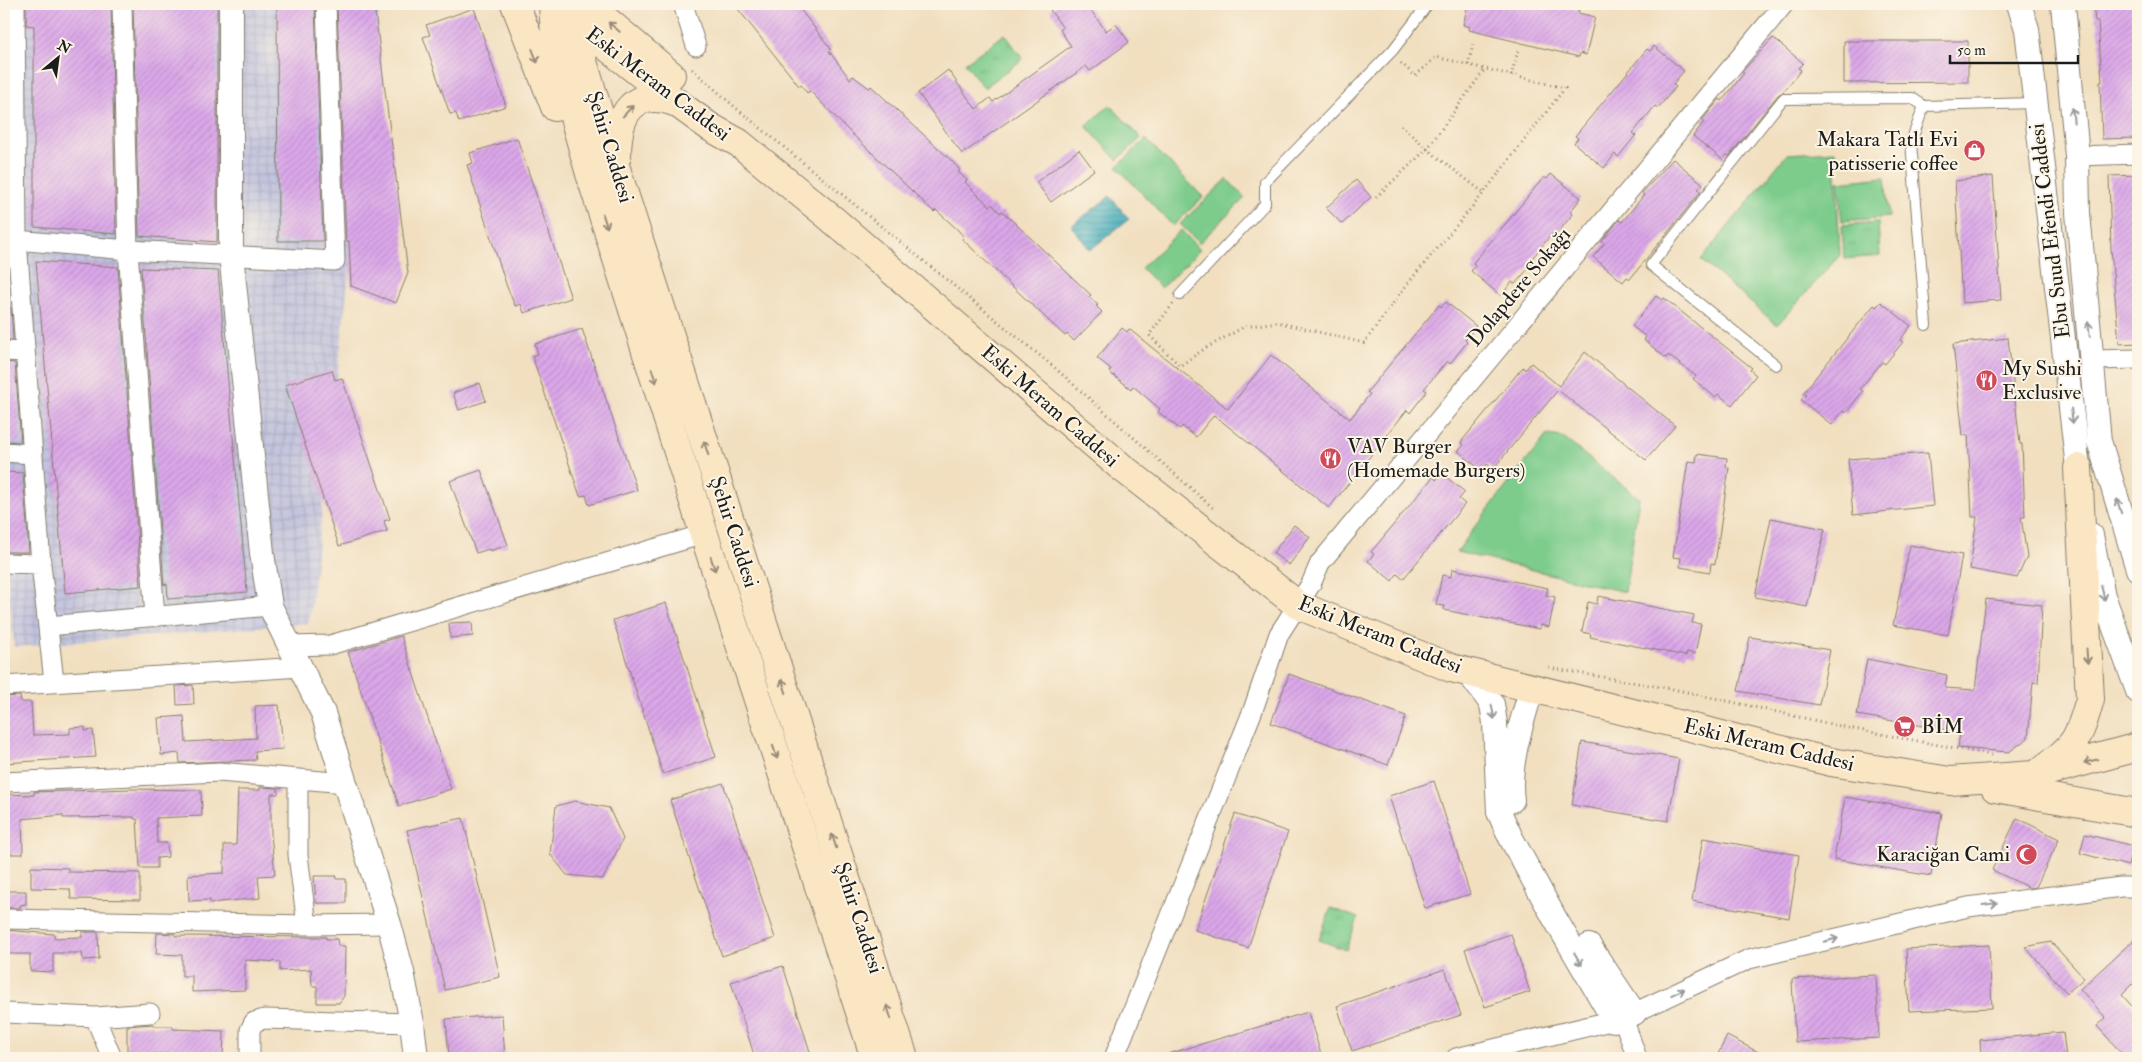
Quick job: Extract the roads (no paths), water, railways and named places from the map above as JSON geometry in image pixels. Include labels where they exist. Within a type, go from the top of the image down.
[{"type":"main road","points":[[515,4],[560,119],[590,174]]},
{"type":"main road","name":"Şehir Caddesi","points":[[553,4],[555,37],[561,71],[590,174],[704,534],[875,1058]]},
{"type":"main road","name":"Eski Meram Caddesi","points":[[553,4],[579,10],[700,100],[739,143],[1120,466],[1298,605],[1451,668],[1468,672],[1536,677],[1832,762],[1950,781],[2034,775],[2138,747]]},
{"type":"main road","name":"Şehir Caddesi","points":[[579,10],[583,62],[618,175],[904,1058]]},
{"type":"main road","name":"Eski Meram Caddesi","points":[[579,10],[677,103],[710,127],[739,143]]},
{"type":"main road","points":[[618,175],[618,133],[622,118],[632,106],[645,99],[656,97],[677,103]]},
{"type":"main road","points":[[2034,775],[2060,758],[2073,744],[2082,727],[2090,699],[2078,468]]},
{"type":"main road","points":[[1950,781],[2138,813]]},
{"type":"street","points":[[15,4],[10,32],[10,239],[25,352],[41,564],[54,682]]},
{"type":"street","points":[[122,4],[128,250],[155,617]]},
{"type":"street","points":[[231,4],[231,254],[262,553],[270,606],[323,713],[389,924],[402,972],[412,1023],[416,1058]]},
{"type":"street","points":[[10,239],[128,250],[335,261],[326,4]]},
{"type":"street","points":[[683,4],[696,46]]},
{"type":"street","name":"Dolapdere Sokağı","points":[[1114,1058],[1252,710],[1279,634],[1298,605],[1320,563],[1784,4]]},
{"type":"street","name":"Ebu Suud Efendi Caddesi","points":[[2019,4],[2027,29],[2078,468],[2103,596],[2138,690]]},
{"type":"street","name":"Ebu Suud Efendi Caddesi","points":[[2063,4],[2077,156],[2078,213],[2099,440],[2138,569]]},
{"type":"street","points":[[2077,156],[2138,154]]},
{"type":"street","points":[[4,351],[25,352]]},
{"type":"street","points":[[2092,360],[2138,359]]},
{"type":"street","points":[[4,452],[33,454]]},
{"type":"street","points":[[290,646],[330,645],[704,534]]},
{"type":"street","points":[[4,563],[41,564]]},
{"type":"street","points":[[48,626],[270,606]]},
{"type":"street","points":[[4,686],[301,667]]},
{"type":"street","points":[[1468,672],[1492,704],[1495,723],[1499,812],[1554,917],[1624,1017]]},
{"type":"street","points":[[1536,677],[1520,725],[1510,787],[1514,816],[1528,846],[1588,945],[1624,1017],[1636,1058]]},
{"type":"street","points":[[4,782],[219,772],[345,783]]},
{"type":"street","points":[[298,779],[298,855],[307,925]]},
{"type":"street","points":[[1456,1058],[1624,1017],[1749,959],[1968,907],[2121,887],[2138,887]]},
{"type":"street","points":[[4,920],[307,925],[389,924]]},
{"type":"street","points":[[4,1013],[95,1016],[150,1013]]},
{"type":"street","points":[[95,1016],[112,1058]]},
{"type":"street","points":[[250,1058],[250,1030],[254,1022],[264,1019],[412,1023]]},
{"type":"lane","points":[[1180,295],[1265,204],[1265,182],[1390,53],[1428,4]]},
{"type":"lane","points":[[1776,365],[1651,265],[1784,99],[1912,98],[1924,106],[2035,103]]},
{"type":"lane","points":[[1924,106],[1911,142],[1926,325]]},
{"type":"water","points":[[1110,196],[1129,219],[1090,250],[1071,226]]},
{"type":"place","name":"Makara Tatlı Evi patisserie coffee","points":[[1974,151]]},
{"type":"place","name":"My Sushi Exclusive","points":[[1986,380]]},
{"type":"place","name":"VAV Burger (Homemade Burgers)","points":[[1331,458]]},
{"type":"place","name":"BİM","points":[[1905,726]]},
{"type":"place","name":"Karaciğan Cami","points":[[2026,854]]}]
